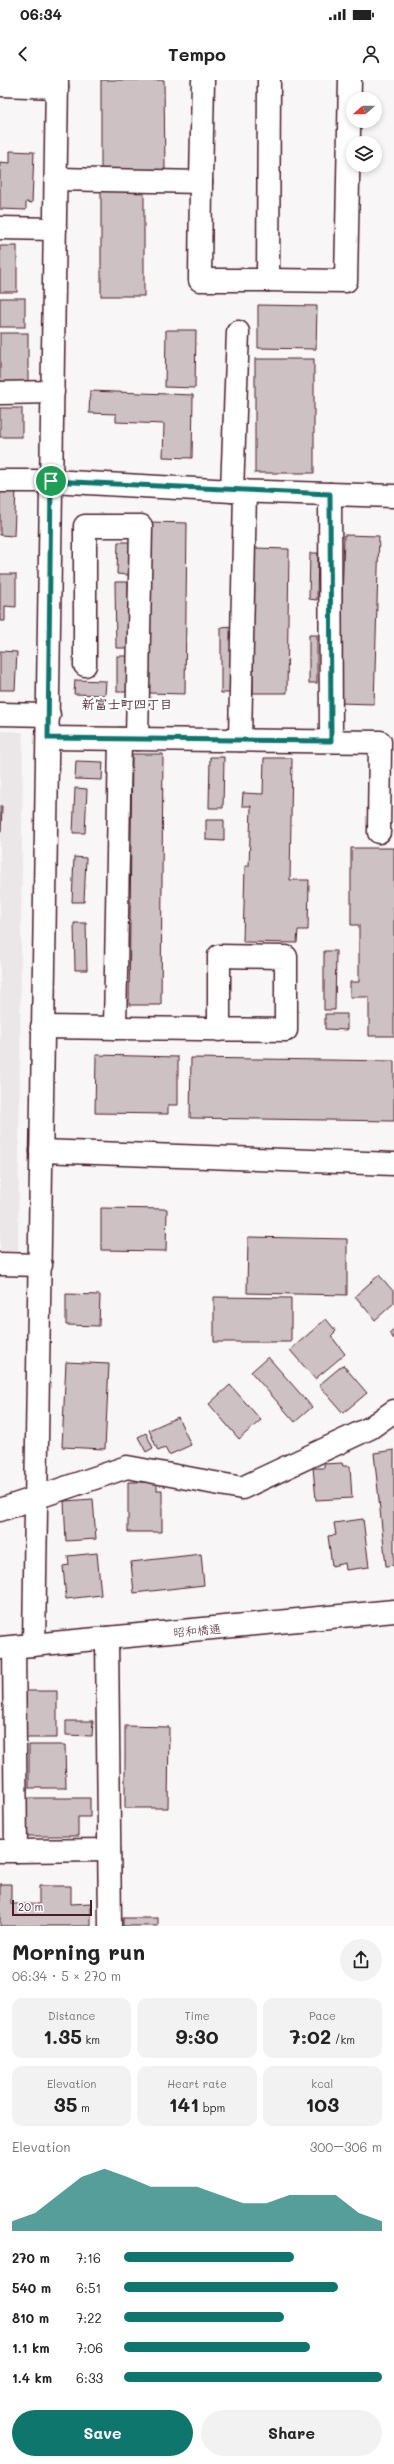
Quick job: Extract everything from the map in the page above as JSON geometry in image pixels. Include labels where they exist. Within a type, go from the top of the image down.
[{"type":"street","points":[[203,80],[200,280],[346,282],[350,80]]},
{"type":"street","points":[[268,280],[269,80]]},
{"type":"street","points":[[0,85],[57,84],[49,715],[42,1027],[41,1265],[37,1497],[16,1647],[8,1851],[109,1850]]},
{"type":"street","points":[[56,179],[201,182]]},
{"type":"street","points":[[0,228],[55,229]]},
{"type":"street","points":[[238,332],[240,740]]},
{"type":"street","points":[[0,393],[53,392]]},
{"type":"street","points":[[0,481],[51,481],[238,491],[394,496]]},
{"type":"street","points":[[330,494],[331,741]]},
{"type":"street","points":[[85,665],[85,526],[141,526],[115,1028]]},
{"type":"street","points":[[0,714],[49,715]]},
{"type":"street","points":[[48,738],[380,742],[379,832]]},
{"type":"street","points":[[42,1027],[219,1030],[286,1030],[286,957],[220,956],[219,1030]]},
{"type":"street","points":[[41,1151],[394,1164]]},
{"type":"street","points":[[0,1264],[41,1265]]},
{"type":"street","points":[[0,1510],[127,1467],[242,1488],[370,1428],[394,1411]]},
{"type":"street","name":"昭和橋通","points":[[16,1647],[394,1612]]},
{"type":"street","points":[[107,1638],[110,1926]]},
{"type":"shaded area","points":[[0,731],[23,732],[18,1251],[0,1251]]},
{"type":"building","points":[[101,80],[164,80],[165,171],[101,171]]},
{"type":"building","points":[[10,151],[34,152],[32,203],[26,202],[26,210],[0,209],[0,162],[10,163]]},
{"type":"building","points":[[101,189],[144,189],[144,296],[101,296]]},
{"type":"building","points":[[0,246],[17,246],[17,292],[0,292]]},
{"type":"building","points":[[0,298],[25,298],[25,327],[0,327]]},
{"type":"building","points":[[258,305],[317,306],[316,349],[258,348]]},
{"type":"building","points":[[166,330],[196,330],[195,388],[165,387]]},
{"type":"building","points":[[0,333],[28,333],[28,385],[0,385]]},
{"type":"building","points":[[255,359],[314,359],[314,473],[255,473]]},
{"type":"building","points":[[90,391],[193,395],[192,458],[163,457],[164,424],[116,422],[116,414],[89,413]]},
{"type":"building","points":[[0,408],[22,408],[22,437],[0,437]]},
{"type":"building","points":[[0,488],[16,489],[14,536],[0,535]]},
{"type":"building","points":[[151,522],[187,523],[185,694],[149,693]]},
{"type":"building","points":[[344,535],[379,536],[374,704],[339,703]]},
{"type":"building","points":[[118,542],[130,542],[129,575],[117,574]]},
{"type":"building","points":[[254,548],[289,549],[287,693],[253,693]]},
{"type":"building","points":[[310,553],[318,553],[317,600],[309,599]]},
{"type":"building","points":[[0,574],[16,574],[16,607],[5,606],[5,621],[0,621]]},
{"type":"building","points":[[115,582],[128,582],[129,648],[116,648]]},
{"type":"building","points":[[233,626],[233,693],[221,693],[221,627]]},
{"type":"building","points":[[309,635],[317,635],[317,683],[309,683]]},
{"type":"building","points":[[0,651],[17,652],[15,690],[0,690]]},
{"type":"building","points":[[117,656],[128,656],[128,692],[117,692]]},
{"type":"building","points":[[75,680],[106,681],[105,695],[74,694]]},
{"type":"building","points":[[132,754],[163,754],[161,1005],[129,1005]]},
{"type":"building","points":[[210,757],[224,757],[223,808],[209,808]]},
{"type":"building","points":[[264,758],[292,758],[290,880],[309,880],[308,930],[298,930],[297,943],[243,942],[245,866],[249,866],[251,806],[242,806],[243,793],[263,794]]},
{"type":"building","points":[[76,761],[103,762],[102,780],[75,779]]},
{"type":"building","points":[[75,788],[87,789],[85,833],[73,833]]},
{"type":"building","points":[[0,806],[2,806],[1,832],[0,832]]},
{"type":"building","points":[[206,820],[224,820],[224,841],[206,840]]},
{"type":"building","points":[[351,848],[394,848],[394,1036],[369,1036],[369,997],[350,997],[350,982],[359,982],[359,925],[351,925]]},
{"type":"building","points":[[74,857],[86,858],[84,902],[72,902]]},
{"type":"building","points":[[74,923],[86,923],[87,970],[75,970]]},
{"type":"building","points":[[324,951],[336,951],[335,1010],[324,1010]]},
{"type":"building","points":[[325,1014],[347,1014],[347,1030],[325,1029]]},
{"type":"building","points":[[96,1055],[178,1057],[178,1105],[168,1105],[168,1114],[95,1113]]},
{"type":"building","points":[[191,1058],[394,1061],[394,1121],[190,1118]]},
{"type":"building","points":[[101,1208],[167,1209],[166,1251],[101,1250]]},
{"type":"building","points":[[248,1237],[347,1239],[347,1295],[247,1293]]},
{"type":"building","points":[[379,1275],[394,1292],[394,1303],[375,1320],[355,1296]]},
{"type":"building","points":[[66,1294],[100,1295],[99,1326],[66,1325]]},
{"type":"building","points":[[214,1297],[291,1298],[291,1342],[214,1342]]},
{"type":"building","points":[[326,1319],[336,1331],[331,1336],[345,1354],[315,1379],[290,1350]]},
{"type":"building","points":[[394,1329],[394,1339],[389,1333]]},
{"type":"building","points":[[268,1357],[312,1407],[295,1422],[251,1372]]},
{"type":"building","points":[[66,1362],[109,1364],[105,1449],[62,1447]]},
{"type":"building","points":[[343,1365],[367,1393],[343,1413],[319,1385]]},
{"type":"building","points":[[230,1385],[261,1420],[239,1439],[209,1404]]},
{"type":"building","points":[[178,1417],[191,1445],[169,1455],[165,1448],[158,1451],[149,1430]]},
{"type":"building","points":[[146,1433],[153,1448],[146,1452],[138,1437]]},
{"type":"building","points":[[394,1450],[394,1565],[386,1566],[374,1453]]},
{"type":"building","points":[[342,1463],[343,1466],[350,1466],[352,1498],[316,1500],[313,1468],[324,1468],[324,1464]]},
{"type":"building","points":[[128,1482],[157,1482],[157,1490],[162,1490],[162,1532],[128,1532]]},
{"type":"building","points":[[93,1499],[96,1539],[66,1541],[64,1501]]},
{"type":"building","points":[[363,1519],[369,1567],[346,1570],[345,1563],[332,1566],[328,1536],[336,1535],[334,1523]]},
{"type":"building","points":[[97,1553],[101,1595],[66,1599],[63,1566],[69,1565],[68,1556]]},
{"type":"building","points":[[201,1554],[204,1585],[134,1593],[131,1562]]},
{"type":"building","points":[[23,1691],[57,1691],[57,1738],[24,1738]]},
{"type":"building","points":[[66,1721],[93,1721],[92,1736],[66,1735]]},
{"type":"building","points":[[125,1726],[169,1727],[168,1808],[125,1808]]},
{"type":"building","points":[[29,1745],[65,1745],[66,1788],[29,1788]]},
{"type":"building","points":[[24,1798],[90,1798],[90,1817],[78,1817],[78,1836],[25,1836]]},
{"type":"building","points":[[0,1884],[11,1884],[11,1904],[39,1904],[39,1886],[71,1886],[71,1904],[91,1903],[91,1926],[0,1926]]},
{"type":"building","points":[[123,1918],[158,1918],[158,1926],[123,1926]]},
{"type":"district","name":"新富士町四丁目","points":[[127,703]]},
{"type":"route","points":[[51,481],[232,491],[330,494],[331,741],[48,738],[51,481]]}]
